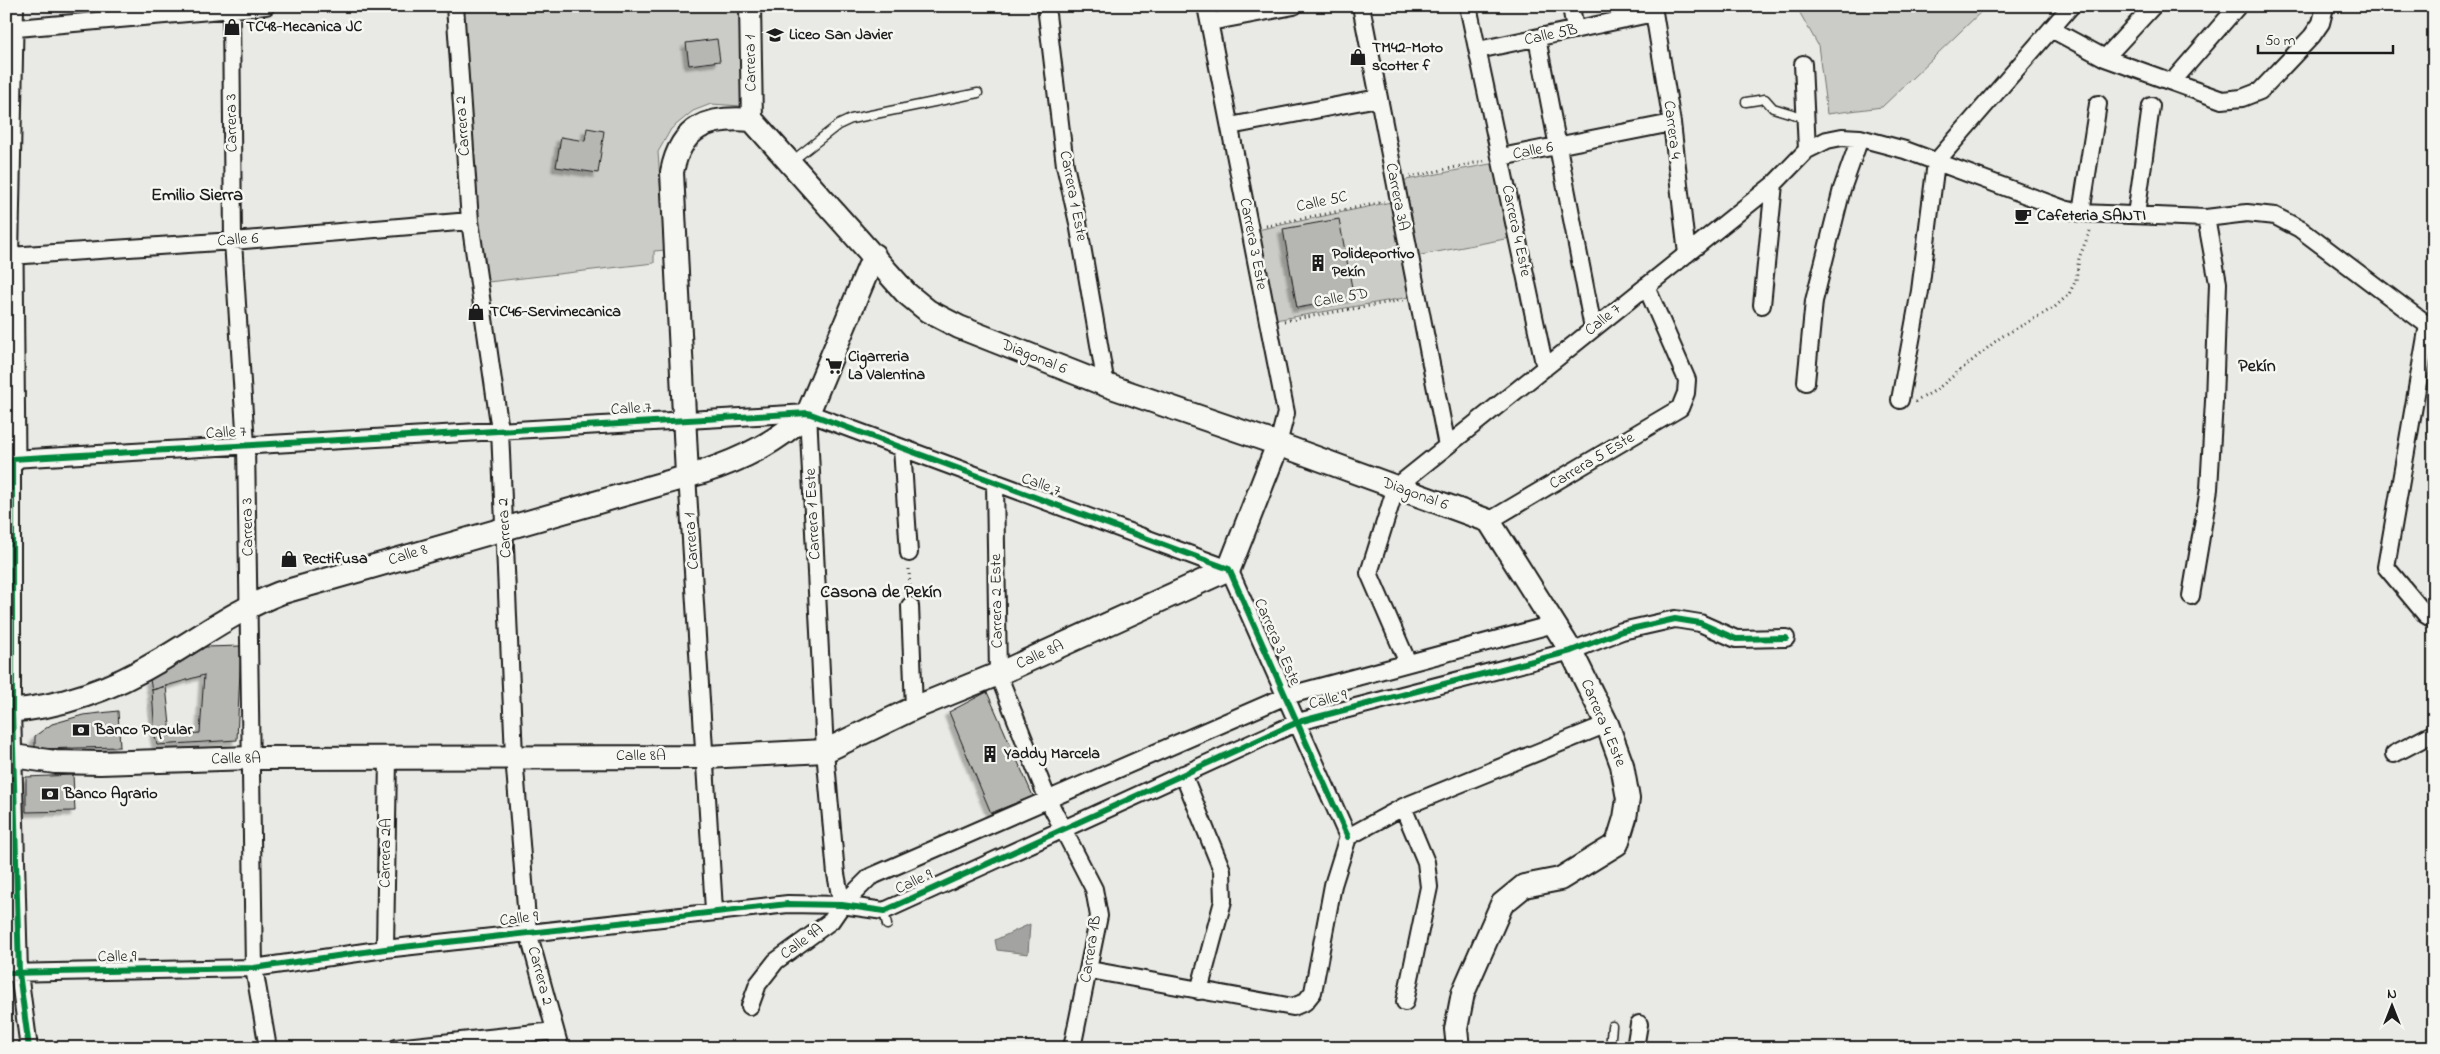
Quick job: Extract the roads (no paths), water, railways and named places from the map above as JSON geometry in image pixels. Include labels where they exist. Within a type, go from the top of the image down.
[{"type":"main road","name":"Carrera 1","points":[[687,475],[672,172],[675,156],[686,139],[696,129],[709,121],[728,118],[752,120]]},
{"type":"main road","name":"Diagonal 6","points":[[752,120],[906,293],[928,311],[959,327],[1106,385],[1278,444],[1489,522]]},
{"type":"main road","name":"Carrera 1 Este","points":[[808,413],[874,255]]},
{"type":"main road","points":[[8,256],[9,459]]},
{"type":"main road","name":"Calle 8","points":[[9,710],[37,708],[70,700],[106,688],[162,660],[249,605],[299,587],[717,468],[774,441],[808,413]]},
{"type":"main road","name":"Carrera 3 Este","points":[[1229,570],[1278,444]]},
{"type":"main road","name":"Carrera 4 Este","points":[[1458,1048],[1456,1029],[1463,993],[1502,904],[1524,886],[1560,879],[1617,844],[1626,818],[1628,799],[1622,765],[1607,724],[1571,651],[1489,522]]},
{"type":"main road","name":"Calle 8A","points":[[10,756],[76,763],[250,758],[706,757],[825,751],[914,708],[998,674],[1229,570]]},
{"type":"street","points":[[8,256],[11,28],[15,6]]},
{"type":"street","points":[[11,28],[266,6]]},
{"type":"street","name":"Carrera 2","points":[[455,6],[470,221],[500,430],[514,756],[528,932],[560,1048]]},
{"type":"street","name":"Carrera 1","points":[[750,6],[752,120]]},
{"type":"street","name":"Carrera 1 Este","points":[[1046,6],[1065,166],[1078,223],[1106,385]]},
{"type":"street","points":[[1208,14],[1294,6]]},
{"type":"street","name":"Carrera 3A","points":[[1361,6],[1447,446]]},
{"type":"street","name":"Carrera 4 Este","points":[[1468,6],[1545,368]]},
{"type":"street","points":[[1571,6],[1576,30]]},
{"type":"street","points":[[1900,400],[1920,291],[1936,162],[2071,6]]},
{"type":"street","points":[[2105,58],[2154,6]]},
{"type":"street","points":[[2172,82],[2238,6]]},
{"type":"street","points":[[2050,29],[2105,58],[2222,100],[2242,98],[2260,91],[2312,36],[2321,23],[2324,11],[2322,6]]},
{"type":"street","name":"Carrera 3","points":[[231,8],[233,241],[246,445],[254,968],[268,1048]]},
{"type":"street","name":"Calle 5B","points":[[1478,50],[1576,30],[1654,9]]},
{"type":"street","name":"Carrera 4","points":[[1654,9],[1672,123],[1687,254]]},
{"type":"street","name":"Carrera 3 Este","points":[[1208,14],[1286,413],[1278,444]]},
{"type":"street","points":[[1537,38],[1593,328]]},
{"type":"street","points":[[1803,64],[1807,150],[1828,140],[1842,137],[1860,138],[1905,150],[2064,209],[2089,214],[2206,218],[2247,213],[2275,216],[2300,229],[2431,328],[2386,567],[2426,615],[2434,620]]},
{"type":"street","points":[[1230,126],[1378,98]]},
{"type":"street","points":[[2089,214],[2098,104]]},
{"type":"street","points":[[2136,215],[2151,106]]},
{"type":"street","name":"Calle 6","points":[[1501,157],[1672,123]]},
{"type":"street","points":[[1806,382],[1814,301],[1842,188],[1860,138]]},
{"type":"street","name":"Calle 7","points":[[1396,487],[1774,184],[1807,150]]},
{"type":"street","points":[[1762,305],[1774,184]]},
{"type":"street","points":[[2192,596],[2209,489],[2214,401],[2218,283],[2206,218]]},
{"type":"street","name":"Calle 6","points":[[8,256],[233,241],[470,221]]},
{"type":"street","name":"Carrera 5 Este","points":[[1489,522],[1680,408],[1686,393],[1687,380],[1646,286]]},
{"type":"street","name":"Carrera 1 Este","points":[[808,413],[825,751],[836,874],[842,905]]},
{"type":"street","name":"Calle 7","points":[[9,459],[808,413],[1229,570]]},
{"type":"street","points":[[902,448],[909,553]]},
{"type":"street","points":[[9,459],[9,710],[13,973],[29,1048]]},
{"type":"street","name":"Carrera 1","points":[[687,475],[714,910]]},
{"type":"street","name":"Carrera 2 Este","points":[[995,482],[998,674],[1048,800]]},
{"type":"street","points":[[1396,487],[1369,573],[1408,663]]},
{"type":"street","name":"Carrera 3 Este","points":[[1229,570],[1348,837]]},
{"type":"street","points":[[910,606],[914,708]]},
{"type":"street","name":"Calle 9","points":[[13,973],[254,968],[385,948],[714,910],[788,904],[842,905],[885,918],[1062,830],[1298,722],[1571,651],[1622,631],[1675,619],[1700,623],[1736,639],[1786,638]]},
{"type":"street","name":"Calle 9","points":[[842,905],[870,878],[1286,696],[1554,624]]},
{"type":"street","points":[[1090,970],[1292,1007],[1306,1002],[1313,992],[1332,885],[1348,837],[1403,807],[1607,724]]},
{"type":"street","points":[[2394,754],[2434,733]]},
{"type":"street","name":"Carrera 2A","points":[[385,948],[388,758]]},
{"type":"street","points":[[1183,774],[1222,870],[1223,900],[1199,991]]},
{"type":"street","name":"Carrera 1B","points":[[1048,800],[1094,889],[1099,916],[1090,970],[1072,1048]]},
{"type":"street","points":[[1403,807],[1426,862],[1429,887],[1405,1002]]},
{"type":"street","name":"Calle 9A","points":[[750,1006],[758,984],[776,960],[831,921],[842,905]]},
{"type":"street","points":[[1635,1048],[1639,1024]]},
{"type":"street","points":[[396,1048],[555,1031]]},
{"type":"lane","points":[[790,162],[838,125],[851,119],[978,94]]},
{"type":"lane","points":[[1746,102],[1764,100],[1773,108],[1806,118]]},
{"type":"lane","points":[[1610,1048],[1612,1026]]},
{"type":"place","name":"TC48-Mecanica JC","points":[[232,27]]},
{"type":"place","name":"Liceo San Javier","points":[[775,35]]},
{"type":"place","name":"TM42-Moto scotter f","points":[[1358,57]]},
{"type":"place","name":"Cafeteria SANTI","points":[[2023,216]]},
{"type":"place","name":"Polideportivo Pekín","points":[[1318,263]]},
{"type":"place","name":"TC46-Servimecanica","points":[[476,312]]},
{"type":"place","name":"Cigarreria La Valentina","points":[[834,366]]},
{"type":"place","name":"Rectifusa","points":[[289,559]]},
{"type":"place","name":"Banco Popular","points":[[81,730]]},
{"type":"place","name":"Yaddy Marcela","points":[[990,754]]},
{"type":"place","name":"Banco Agrario","points":[[50,794]]},
{"type":"district","name":"Emilio Sierra","points":[[197,196]]},
{"type":"district","name":"Pekín","points":[[2257,367]]},
{"type":"district","name":"Casona de Pekín","points":[[881,593]]}]
